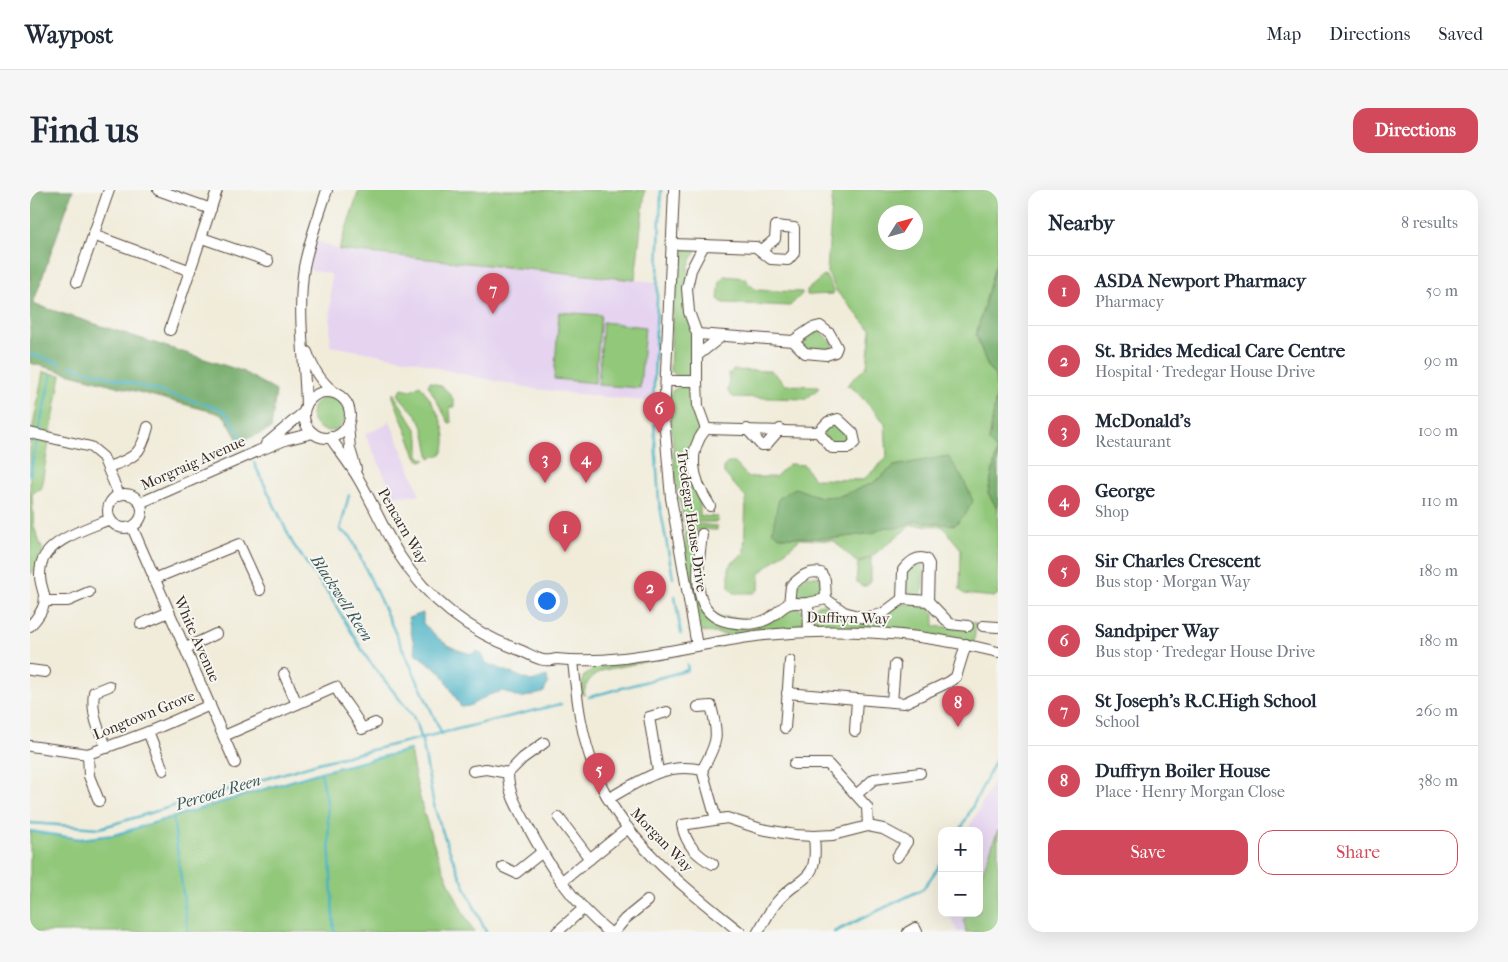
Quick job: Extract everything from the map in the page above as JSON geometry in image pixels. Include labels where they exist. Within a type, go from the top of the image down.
[{"type":"street","points":[[77,282],[109,190]]},
{"type":"street","points":[[158,190],[212,209]]},
{"type":"street","points":[[170,330],[217,190]]},
{"type":"street","points":[[303,342],[315,372],[323,383],[348,406],[348,424],[340,433],[330,437],[313,433],[307,427],[301,321],[304,269],[311,238],[327,190]]},
{"type":"street","name":"Tredegar House Drive","points":[[674,190],[664,418],[668,470],[698,646]]},
{"type":"street","points":[[93,235],[191,271]]},
{"type":"street","points":[[202,238],[268,260]]},
{"type":"street","points":[[672,244],[752,246],[762,250]]},
{"type":"street","points":[[704,245],[691,270],[688,288],[689,312],[696,334],[698,354],[698,406],[706,429],[695,450],[694,475],[698,487],[710,506]]},
{"type":"street","points":[[696,334],[793,341]]},
{"type":"street","points":[[698,354],[722,336]]},
{"type":"street","points":[[666,381],[697,381]]},
{"type":"street","points":[[305,409],[315,395],[329,392],[336,394]]},
{"type":"street","name":"Morgraig Avenue","points":[[258,451],[305,409]]},
{"type":"street","name":"Pencarn Way","points":[[348,424],[350,449],[358,478]]},
{"type":"street","points":[[108,467],[137,455],[144,445],[148,428]]},
{"type":"street","points":[[706,429],[818,432]]},
{"type":"street","points":[[747,429],[761,445],[766,445],[780,430]]},
{"type":"street","name":"Morgraig Avenue","points":[[140,503],[285,440],[313,433]]},
{"type":"street","points":[[31,434],[91,448],[103,457],[119,495],[110,504],[108,510],[110,519],[117,527],[124,529],[132,527]]},
{"type":"street","name":"Pencarn Way","points":[[330,437],[358,478],[401,557],[422,585],[443,606],[495,640],[524,652],[549,654],[556,659],[574,661],[625,660],[698,646]]},
{"type":"street","name":"Morgraig Avenue","points":[[119,495],[130,494],[140,503],[142,511],[140,521],[132,527]]},
{"type":"street","points":[[30,626],[42,611],[46,601],[41,576],[41,565],[45,556],[51,548],[69,536],[110,519]]},
{"type":"street","name":"White Avenue","points":[[132,527],[235,763]]},
{"type":"street","points":[[702,534],[698,591],[702,603],[711,614],[731,622],[761,622],[775,616],[789,604],[808,603],[826,599],[844,612],[864,618],[882,614],[902,599],[928,600],[950,624],[968,626]]},
{"type":"street","points":[[154,579],[239,544],[260,590]]},
{"type":"street","points":[[902,599],[903,570],[915,560],[922,558],[926,559],[930,568],[928,600]]},
{"type":"street","points":[[789,604],[791,586],[805,574],[811,572],[821,573],[824,577],[826,599]]},
{"type":"street","points":[[46,601],[68,601],[89,592]]},
{"type":"street","points":[[808,603],[810,632]]},
{"type":"street","points":[[141,624],[169,612]]},
{"type":"street","points":[[983,626],[998,627]]},
{"type":"street","name":"Duffryn Way","points":[[698,646],[763,635],[810,632],[896,634],[966,644],[998,652]]},
{"type":"street","points":[[186,648],[216,634]]},
{"type":"street","points":[[787,693],[904,703],[949,682],[960,669],[966,644]]},
{"type":"street","name":"Morgan Way","points":[[574,661],[577,700],[584,734],[595,772],[608,799],[628,828],[667,868],[740,932]]},
{"type":"street","points":[[785,728],[790,661]]},
{"type":"street","points":[[892,702],[895,665]]},
{"type":"street","points":[[30,670],[45,672]]},
{"type":"street","points":[[284,674],[297,704]]},
{"type":"street","points":[[107,748],[96,725],[93,704],[94,692],[108,686]]},
{"type":"street","points":[[224,736],[336,687],[341,699],[357,718],[362,728],[376,723]]},
{"type":"street","points":[[855,731],[858,699]]},
{"type":"street","name":"Longtown Grove","points":[[30,746],[88,754],[148,732],[210,704]]},
{"type":"street","points":[[698,707],[711,706],[717,732],[715,748],[702,770],[716,819]]},
{"type":"street","points":[[658,771],[649,717],[668,712]]},
{"type":"street","points":[[148,732],[163,770]]},
{"type":"street","points":[[508,773],[523,758],[544,742]]},
{"type":"street","points":[[88,754],[89,776],[99,801]]},
{"type":"street","points":[[794,764],[828,764],[867,807],[868,826]]},
{"type":"street","points":[[608,799],[658,771],[687,766],[702,770]]},
{"type":"street","points":[[473,771],[486,769],[508,773]]},
{"type":"street","points":[[857,794],[874,778],[920,772]]},
{"type":"street","points":[[508,773],[512,797],[541,853],[560,882],[583,909],[609,932]]},
{"type":"street","points":[[559,818],[590,859]]},
{"type":"street","points":[[713,864],[698,854],[685,840],[678,824],[727,818],[761,829],[795,836],[833,836],[868,826],[882,829],[907,842],[897,857]]},
{"type":"street","points":[[560,882],[628,828]]},
{"type":"street","points":[[758,932],[776,902],[802,882],[812,870],[815,848],[814,836]]},
{"type":"street","points":[[503,868],[516,873],[541,853]]},
{"type":"street","points":[[614,932],[625,919],[647,901]]},
{"type":"street","points":[[557,932],[583,909]]},
{"type":"street","points":[[908,932],[915,928],[917,932]]},
{"type":"shaded area","points":[[359,190],[645,190],[635,280],[656,282],[653,402],[534,389],[444,370],[417,361],[330,346],[331,274],[304,269],[311,238],[339,250]]},
{"type":"shaded area","points":[[389,419],[420,495],[394,496],[365,434],[386,425]]},
{"type":"shaded area","points":[[998,774],[998,932],[958,932],[950,917],[983,917],[983,827],[969,827]]},
{"type":"green space","points":[[30,190],[73,190],[33,304],[242,371],[276,391],[271,429],[239,442],[225,417],[217,413],[30,363]]},
{"type":"green space","points":[[359,190],[645,190],[635,280],[339,250]]},
{"type":"green space","points":[[833,190],[998,190],[998,255],[976,335],[988,367],[995,376],[997,391],[989,441],[997,451],[988,493],[998,510],[998,594],[994,597],[964,594],[960,590],[961,549],[942,526],[911,525],[871,557],[856,562],[834,541],[800,539],[760,573],[759,589],[754,593],[734,593],[729,588],[729,566],[744,553],[746,498],[724,473],[724,466],[728,463],[735,463],[748,477],[775,477],[789,464],[804,465],[814,479],[863,480],[887,458],[885,423],[855,390],[847,385],[867,366],[871,330],[837,292],[827,272]],"holes":[[[948,456],[964,481],[973,501],[955,525],[915,521],[897,528],[885,527],[873,533],[837,538],[780,537],[795,489],[820,497],[840,496],[873,483],[894,466]]]},
{"type":"green space","points":[[683,248],[694,249],[695,252],[688,267],[694,338],[693,372],[687,378],[678,377],[670,370],[675,254]]},
{"type":"green space","points":[[998,255],[998,510],[988,493],[997,451],[989,441],[997,391],[995,376],[988,367],[976,335]]},
{"type":"green space","points":[[825,275],[834,291],[833,294],[807,295],[807,290]]},
{"type":"green space","points":[[724,276],[746,278],[748,283],[756,290],[802,292],[802,294],[790,306],[723,303],[718,299],[720,280]]},
{"type":"green space","points":[[559,312],[601,315],[595,383],[554,379]]},
{"type":"green space","points":[[603,322],[645,327],[640,388],[598,385]]},
{"type":"green space","points":[[817,329],[833,343],[832,349],[827,352],[806,350],[801,343]]},
{"type":"green space","points":[[733,370],[772,371],[786,385],[818,386],[819,388],[806,399],[733,397],[728,392],[729,374]]},
{"type":"green space","points":[[43,372],[61,375],[41,488],[32,494],[34,527],[43,551],[34,572],[30,574],[30,443]]},
{"type":"green space","points":[[430,382],[439,385],[450,394],[455,407],[450,407],[451,423],[449,423],[428,385]]},
{"type":"green space","points":[[420,385],[436,409],[445,437],[445,446],[442,454],[430,458],[420,421],[398,394],[402,388],[411,390]]},
{"type":"green space","points":[[681,386],[689,389],[691,393],[699,426],[691,456],[691,477],[700,499],[700,516],[718,517],[717,522],[685,522],[677,493],[670,396],[672,391]]},
{"type":"green space","points":[[393,393],[416,429],[419,438],[419,456],[426,460],[420,461],[416,456]]},
{"type":"green space","points":[[329,397],[336,398],[341,402],[345,407],[345,421],[341,426],[336,430],[329,431],[322,430],[317,426],[313,421],[312,414],[313,407],[317,402],[322,398]]},
{"type":"green space","points":[[830,424],[840,424],[851,439],[847,444],[832,444],[823,435],[825,428]]},
{"type":"green space","points":[[948,456],[964,481],[973,501],[965,515],[955,525],[915,521],[897,528],[885,527],[873,533],[837,538],[780,537],[772,532],[779,498],[795,488],[820,497],[840,496],[873,483],[894,466]]},
{"type":"green space","points":[[685,523],[717,526],[717,530],[698,529],[695,585],[708,615],[772,622],[791,607],[796,607],[804,612],[803,624],[794,628],[728,635],[699,631],[687,569]]},
{"type":"green space","points":[[871,557],[871,582],[866,586],[861,586],[856,581],[858,563]]},
{"type":"green space","points":[[916,562],[924,563],[922,596],[907,595],[906,572]]},
{"type":"green space","points":[[806,576],[820,577],[822,591],[816,595],[796,597],[793,588]]},
{"type":"green space","points":[[823,604],[850,619],[903,604],[927,605],[934,614],[934,626],[970,629],[971,622],[976,623],[974,642],[897,630],[817,626],[811,619],[811,611],[817,605]]},
{"type":"green space","points":[[723,646],[604,670],[590,680],[584,695],[581,694],[583,677],[594,668]]},
{"type":"green space","points":[[410,750],[426,821],[442,867],[474,932],[30,932],[30,831],[80,839],[114,835],[321,772]]},
{"type":"green space","points":[[998,830],[998,932],[966,932],[964,921],[966,917],[983,917],[983,870]]},
{"type":"water","points":[[423,613],[423,623],[439,639],[451,646],[472,654],[477,651],[482,654],[486,663],[531,681],[547,676],[548,684],[543,693],[520,698],[503,691],[489,695],[469,706],[461,707],[441,672],[416,654],[408,618]]},
{"type":"waterway","points":[[653,411],[661,190]]},
{"type":"waterway","name":"Blackwell Reen","points":[[30,354],[60,363]]},
{"type":"waterway","name":"Blackwell Reen","points":[[70,366],[219,408],[229,416],[242,439]]},
{"type":"waterway","points":[[38,433],[51,376]]},
{"type":"waterway","points":[[654,424],[659,501],[673,578]]},
{"type":"waterway","points":[[30,475],[37,438]]},
{"type":"waterway","name":"Blackwell Reen","points":[[254,463],[293,544],[330,596],[367,658],[412,715],[418,727],[440,825],[458,872],[486,932]]},
{"type":"waterway","points":[[349,495],[340,530],[351,537],[442,734]]},
{"type":"waterway","points":[[675,596],[681,634]]},
{"type":"waterway","points":[[589,697],[688,670],[687,665]]},
{"type":"waterway","points":[[30,823],[100,828],[318,763],[561,704]]},
{"type":"waterway","name":"Percoed Reen","points":[[30,831],[80,839],[114,835],[321,772],[410,750]]},
{"type":"waterway","points":[[962,827],[998,756]]},
{"type":"waterway","points":[[321,772],[327,801],[334,932]]},
{"type":"waterway","points":[[173,817],[188,932]]},
{"type":"waterway","points":[[834,932],[923,889],[938,868]]},
{"type":"place","name":"St Joseph's R.C.High School","points":[[493,314]]},
{"type":"place","name":"Sandpiper Way","points":[[659,433]]},
{"type":"place","name":"McDonald's","points":[[545,483]]},
{"type":"place","name":"George","points":[[586,483]]},
{"type":"place","name":"ASDA Newport Pharmacy","points":[[565,552]]},
{"type":"place","name":"St. Brides Medical Care Centre","points":[[650,612]]},
{"type":"place","name":"Duffryn Boiler House","points":[[958,727]]},
{"type":"place","name":"Sir Charles Crescent","points":[[599,794]]}]
